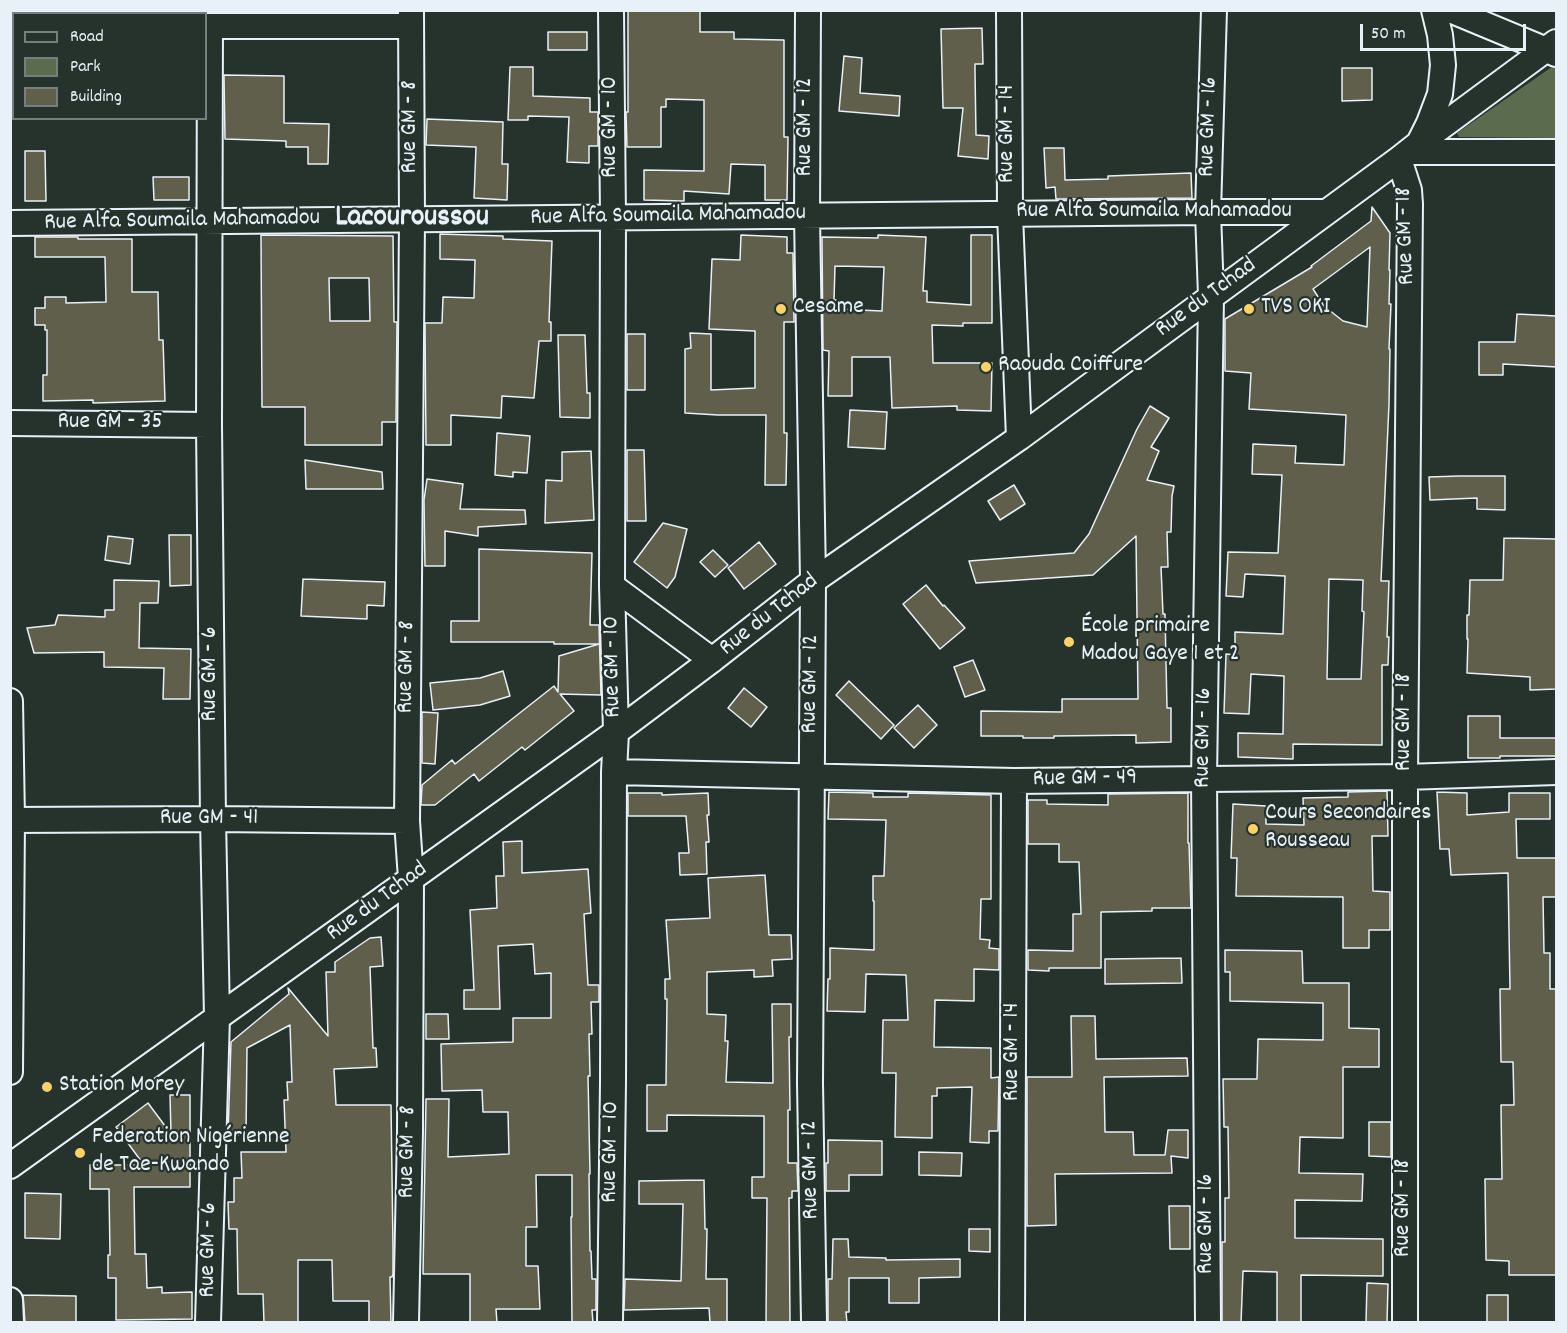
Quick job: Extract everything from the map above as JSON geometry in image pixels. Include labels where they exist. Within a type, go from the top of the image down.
[{"type":"street","name":"Rue GM - 10","points":[[610,1323],[616,732],[612,586],[611,10]]},
{"type":"street","name":"Rue GM - 12","points":[[808,10],[807,216],[813,581],[810,1083],[813,1323]]},
{"type":"street","name":"Rue GM - 14","points":[[1009,10],[1010,214],[1019,438]]},
{"type":"street","name":"Rue GM - 16","points":[[1208,1323],[1204,779],[1211,296],[1208,212],[1214,10]]},
{"type":"street","points":[[1408,152],[1429,123],[1440,94],[1443,65],[1440,35],[1434,10]]},
{"type":"street","points":[[1450,10],[1553,48]]},
{"type":"street","points":[[208,26],[411,18]]},
{"type":"street","name":"Rue GM - 8","points":[[406,1323],[411,879],[406,821],[412,220],[411,18]]},
{"type":"street","name":"Rue GM - 6","points":[[208,26],[209,425],[217,1017],[208,1323]]},
{"type":"street","name":"Rue du Tchad","points":[[10,1166],[616,732],[813,581],[1019,438],[1325,212],[1553,48]]},
{"type":"street","points":[[1408,152],[1557,152]]},
{"type":"street","name":"Rue GM - 18","points":[[1405,1323],[1405,777],[1410,204],[1408,152]]},
{"type":"street","name":"Rue Alfa Soumaila Mahamadou","points":[[10,223],[1325,212]]},
{"type":"street","name":"Rue GM - 35","points":[[10,423],[209,425]]},
{"type":"street","points":[[612,586],[712,660]]},
{"type":"street","points":[[10,701],[10,1072]]},
{"type":"street","name":"Rue GM - 49","points":[[614,772],[1014,781],[1405,777],[1557,772]]},
{"type":"street","name":"Rue GM - 14","points":[[1012,1323],[1014,781]]},
{"type":"street","name":"Rue GM - 41","points":[[11,820],[406,821]]},
{"type":"street","points":[[10,1300],[11,1323]]},
{"type":"green space","points":[[394,10],[394,14],[207,16],[207,12],[28,11]]},
{"type":"green space","points":[[1556,64],[1556,138],[1459,137],[1457,133]]},
{"type":"building","points":[[628,10],[700,10],[700,32],[734,32],[734,39],[784,40],[784,137],[788,137],[787,200],[765,200],[765,165],[731,164],[729,194],[684,191],[684,201],[644,200],[644,170],[704,171],[704,100],[666,99],[666,107],[661,107],[661,147],[627,147]]},
{"type":"building","points":[[982,28],[983,64],[975,64],[976,135],[989,136],[988,159],[958,156],[963,108],[943,108],[941,29]]},
{"type":"building","points":[[548,32],[587,32],[587,50],[548,50]]},
{"type":"building","points":[[844,56],[862,58],[860,93],[900,96],[899,116],[839,111]]},
{"type":"building","points":[[510,67],[533,67],[533,96],[590,98],[590,112],[598,112],[598,146],[589,146],[589,163],[567,162],[569,117],[528,116],[528,120],[508,120]]},
{"type":"building","points":[[1342,68],[1372,68],[1372,100],[1342,101]]},
{"type":"building","points":[[224,75],[284,76],[284,123],[329,124],[328,164],[308,164],[308,147],[286,147],[286,141],[225,139]]},
{"type":"building","points":[[427,119],[503,122],[502,164],[508,164],[507,200],[474,198],[476,147],[426,145]]},
{"type":"building","points":[[1044,148],[1064,148],[1065,180],[1191,173],[1192,198],[1056,199],[1055,187],[1046,188]]},
{"type":"building","points":[[25,151],[45,151],[46,201],[25,201]]},
{"type":"building","points":[[153,177],[189,177],[189,200],[154,200]]},
{"type":"building","points":[[1372,207],[1390,233],[1389,404],[1381,581],[1389,581],[1387,637],[1389,637],[1388,665],[1382,665],[1382,745],[1293,744],[1293,759],[1238,757],[1238,733],[1283,734],[1284,676],[1251,674],[1249,714],[1224,713],[1226,654],[1235,655],[1235,632],[1283,634],[1285,576],[1245,574],[1243,597],[1226,596],[1228,552],[1278,553],[1282,475],[1252,474],[1253,444],[1296,446],[1295,463],[1344,465],[1346,415],[1249,409],[1251,373],[1225,371],[1225,319],[1312,267],[1371,221]],"holes":[[[1370,247],[1367,327],[1343,321],[1324,306],[1313,289]],[[1329,579],[1363,580],[1361,679],[1327,679]]]},
{"type":"building","points":[[440,234],[503,236],[503,239],[552,241],[549,322],[551,322],[551,341],[539,341],[534,398],[502,396],[501,418],[451,415],[451,445],[426,445],[425,323],[442,323],[443,297],[474,298],[475,260],[440,259]]},
{"type":"building","points":[[261,235],[393,236],[394,322],[397,322],[396,422],[382,422],[382,445],[305,445],[305,407],[262,407]],"holes":[[[329,278],[369,278],[370,321],[330,321]]]},
{"type":"building","points":[[741,235],[787,237],[787,253],[793,253],[794,322],[784,322],[786,485],[765,485],[766,415],[685,413],[685,349],[691,348],[690,333],[711,334],[711,390],[755,388],[755,331],[709,329],[712,259],[740,260]]},
{"type":"building","points":[[878,235],[926,237],[923,291],[927,291],[927,302],[971,305],[971,235],[992,235],[992,323],[963,323],[963,326],[932,325],[933,363],[992,363],[991,411],[957,410],[957,406],[892,408],[890,357],[852,357],[852,396],[828,396],[829,351],[823,350],[822,237],[878,238]],"holes":[[[835,266],[884,267],[882,311],[835,309]]]},
{"type":"building","points":[[35,237],[132,239],[132,292],[158,292],[159,340],[163,340],[165,401],[93,403],[93,400],[43,401],[43,375],[47,375],[47,330],[45,330],[45,325],[35,325],[35,308],[45,308],[45,297],[66,297],[66,303],[106,302],[105,257],[35,257]]},
{"type":"building","points":[[1517,314],[1557,316],[1557,367],[1503,364],[1503,375],[1479,375],[1479,342],[1515,342]]},
{"type":"building","points":[[627,334],[645,334],[645,390],[627,390]]},
{"type":"building","points":[[558,335],[585,335],[590,418],[560,417]]},
{"type":"building","points":[[1150,406],[1169,418],[1151,447],[1159,451],[1147,480],[1174,486],[1171,532],[1167,532],[1168,567],[1161,567],[1163,614],[1165,614],[1167,708],[1171,708],[1171,742],[1136,743],[1136,735],[1054,736],[1054,738],[981,736],[981,711],[1062,712],[1062,699],[1138,699],[1136,536],[1093,575],[976,583],[969,561],[1074,553],[1089,534],[1137,429]]},
{"type":"building","points":[[850,410],[887,412],[885,449],[848,447]]},
{"type":"building","points":[[497,433],[530,436],[527,473],[513,472],[513,477],[495,475]]},
{"type":"building","points":[[627,450],[644,450],[646,521],[627,521]]},
{"type":"building","points":[[591,451],[594,520],[545,523],[546,480],[562,481],[562,452]]},
{"type":"building","points":[[305,460],[382,472],[383,489],[306,489]]},
{"type":"building","points":[[1505,476],[1505,510],[1477,509],[1477,498],[1430,500],[1429,477]]},
{"type":"building","points":[[427,479],[463,484],[460,509],[525,510],[526,524],[478,527],[478,536],[445,531],[445,566],[425,566],[424,500]]},
{"type":"building","points":[[1014,485],[1025,504],[1000,520],[988,501]]},
{"type":"building","points":[[663,523],[687,529],[675,577],[667,588],[634,562]]},
{"type":"building","points":[[169,535],[191,535],[191,585],[170,586]]},
{"type":"building","points":[[108,536],[133,539],[130,564],[105,560]]},
{"type":"building","points":[[1504,538],[1557,539],[1557,689],[1530,690],[1530,677],[1467,673],[1467,615],[1469,615],[1470,580],[1503,580]]},
{"type":"building","points":[[759,542],[776,564],[744,589],[728,568]]},
{"type":"building","points":[[479,549],[592,553],[590,625],[599,625],[601,695],[560,694],[574,711],[525,750],[522,747],[479,781],[474,774],[435,805],[421,805],[422,785],[452,760],[455,764],[554,686],[558,692],[559,656],[599,644],[451,642],[451,621],[479,621]]},
{"type":"building","points":[[713,550],[728,565],[715,577],[700,562]]},
{"type":"building","points":[[303,579],[385,582],[384,606],[367,605],[367,619],[301,616]]},
{"type":"building","points":[[114,580],[159,581],[158,603],[140,603],[139,648],[191,649],[190,699],[163,699],[164,668],[104,667],[104,652],[34,653],[27,628],[55,625],[58,615],[105,617],[105,610],[114,610]]},
{"type":"building","points":[[926,585],[965,628],[940,649],[903,604]]},
{"type":"building","points":[[973,660],[985,690],[965,697],[954,667]]},
{"type":"building","points":[[503,671],[510,696],[480,705],[433,710],[430,683],[480,678]]},
{"type":"building","points":[[849,681],[894,725],[881,739],[836,695]]},
{"type":"building","points":[[744,688],[767,707],[751,727],[728,708]]},
{"type":"building","points":[[918,705],[937,725],[914,748],[894,728]]},
{"type":"building","points":[[422,712],[438,713],[435,764],[422,763]]},
{"type":"building","points":[[1468,716],[1500,716],[1500,738],[1557,738],[1557,756],[1468,758]]},
{"type":"building","points":[[1387,791],[1388,836],[1372,836],[1373,891],[1390,892],[1390,930],[1369,930],[1369,948],[1343,948],[1343,897],[1236,896],[1237,858],[1231,858],[1233,804],[1266,806],[1266,824],[1304,825],[1303,798],[1348,797],[1348,792]]},
{"type":"building","points":[[829,792],[873,793],[873,797],[908,797],[908,793],[991,795],[991,899],[981,899],[980,939],[990,940],[989,948],[999,949],[999,970],[974,969],[974,1001],[935,1000],[934,1047],[991,1048],[991,1078],[999,1077],[998,1131],[989,1131],[989,1143],[970,1142],[972,1087],[937,1088],[937,1096],[932,1096],[932,1138],[895,1137],[896,1073],[882,1073],[883,1020],[908,1020],[906,975],[866,974],[865,1012],[827,1011],[830,948],[874,950],[873,876],[884,876],[886,820],[828,819]]},
{"type":"building","points":[[1437,792],[1467,793],[1467,815],[1509,812],[1509,793],[1550,793],[1550,819],[1516,819],[1517,858],[1557,858],[1557,897],[1543,897],[1544,953],[1550,953],[1550,989],[1557,989],[1557,1275],[1509,1275],[1509,1261],[1486,1260],[1485,1179],[1502,1179],[1501,1105],[1514,1105],[1513,1062],[1501,1062],[1500,989],[1510,989],[1508,873],[1451,875],[1449,849],[1440,849]]},
{"type":"building","points":[[628,793],[662,793],[662,795],[708,793],[707,874],[680,875],[679,853],[689,853],[686,816],[628,816]]},
{"type":"building","points":[[1188,793],[1191,908],[1101,912],[1101,968],[1028,970],[1028,950],[1073,951],[1073,914],[1081,914],[1079,862],[1059,862],[1059,844],[1028,844],[1028,800],[1047,800],[1047,804],[1108,805],[1108,794]]},
{"type":"building","points":[[522,841],[522,873],[588,869],[591,913],[584,914],[588,985],[599,985],[599,1002],[591,1002],[592,1034],[589,1034],[590,1076],[588,1076],[590,1251],[592,1279],[596,1279],[596,1310],[592,1310],[593,1323],[572,1323],[572,1175],[536,1175],[537,1227],[526,1227],[526,1266],[538,1266],[540,1309],[496,1309],[497,1323],[470,1323],[470,1274],[423,1274],[426,1099],[449,1099],[448,1157],[509,1154],[508,1112],[483,1112],[482,1090],[442,1091],[441,1044],[513,1042],[513,1018],[551,1018],[551,973],[535,974],[533,944],[498,946],[500,1009],[464,1009],[464,990],[474,990],[470,910],[497,908],[496,876],[504,876],[503,842]]},
{"type":"building","points":[[765,875],[769,935],[791,935],[792,959],[772,960],[773,976],[754,977],[754,970],[707,972],[707,1014],[726,1015],[725,1041],[728,1041],[726,1082],[773,1083],[772,1004],[791,1004],[788,1163],[797,1163],[798,1191],[792,1191],[792,1198],[789,1198],[790,1323],[766,1323],[767,1198],[752,1198],[752,1177],[764,1177],[764,1116],[667,1115],[667,1131],[647,1131],[647,1085],[666,1085],[667,999],[665,999],[665,979],[670,979],[666,920],[710,918],[708,878]]},
{"type":"building","points":[[381,937],[383,966],[370,967],[373,1048],[376,1048],[377,1067],[334,1069],[336,1105],[391,1105],[393,1274],[390,1277],[391,1323],[369,1323],[369,1301],[333,1301],[332,1260],[298,1260],[298,1323],[264,1323],[263,1294],[238,1294],[237,1229],[229,1229],[228,1202],[234,1202],[234,1178],[242,1178],[241,1152],[286,1152],[284,1100],[288,1100],[287,1082],[292,1082],[290,1025],[247,1048],[246,1135],[228,1135],[231,1042],[289,994],[288,988],[328,1036],[326,972],[335,972],[335,962],[370,938]]},
{"type":"building","points":[[1225,950],[1302,951],[1303,983],[1349,983],[1349,1028],[1379,1029],[1379,1067],[1343,1067],[1343,1138],[1300,1137],[1299,1173],[1363,1174],[1362,1201],[1295,1200],[1295,1238],[1383,1239],[1383,1276],[1301,1275],[1301,1323],[1277,1323],[1277,1272],[1243,1271],[1241,1323],[1222,1323],[1222,1242],[1225,1242],[1225,1198],[1229,1198],[1228,1127],[1224,1127],[1223,1079],[1257,1079],[1258,1039],[1323,1040],[1323,1003],[1230,1001],[1230,972],[1225,972]]},
{"type":"building","points":[[1181,958],[1182,983],[1105,984],[1105,959]]},
{"type":"building","points":[[426,1014],[448,1014],[449,1039],[426,1039]]},
{"type":"building","points":[[1071,1016],[1095,1016],[1096,1059],[1187,1058],[1188,1076],[1104,1077],[1105,1132],[1133,1132],[1134,1155],[1165,1155],[1168,1130],[1188,1130],[1188,1158],[1171,1156],[1172,1173],[1055,1174],[1056,1225],[1027,1226],[1027,1077],[1072,1077]]},
{"type":"building","points":[[170,1095],[190,1095],[190,1187],[134,1187],[135,1254],[146,1254],[147,1288],[162,1287],[162,1293],[192,1292],[192,1319],[116,1320],[116,1278],[108,1278],[109,1189],[90,1189],[90,1165],[144,1165],[116,1127],[148,1103],[171,1134]]},
{"type":"building","points":[[1369,1122],[1391,1122],[1391,1157],[1369,1156]]},
{"type":"building","points":[[828,1140],[882,1141],[882,1175],[849,1175],[849,1191],[826,1191]]},
{"type":"building","points":[[919,1152],[962,1153],[961,1176],[919,1175]]},
{"type":"building","points":[[704,1180],[705,1229],[707,1229],[706,1279],[727,1279],[727,1322],[710,1322],[709,1308],[624,1310],[625,1279],[681,1281],[683,1204],[639,1204],[639,1181]]},
{"type":"building","points":[[25,1193],[61,1194],[60,1239],[25,1238]]},
{"type":"building","points":[[1169,1206],[1190,1206],[1190,1249],[1170,1249]]},
{"type":"building","points":[[969,1229],[990,1229],[990,1252],[969,1251]]},
{"type":"building","points":[[833,1239],[848,1239],[849,1257],[886,1258],[886,1260],[960,1259],[960,1277],[919,1278],[919,1303],[889,1303],[889,1278],[849,1278],[847,1323],[828,1323],[828,1279],[832,1279]]},
{"type":"building","points":[[1367,1283],[1388,1284],[1387,1323],[1366,1323]]},
{"type":"building","points":[[23,1295],[76,1296],[76,1323],[25,1323]]},
{"type":"building","points":[[1487,1295],[1508,1295],[1508,1323],[1487,1323]]},
{"type":"place","name":"Cesame","points":[[781,309]]},
{"type":"place","name":"TVS OKI","points":[[1249,309]]},
{"type":"place","name":"Raouda Coiffure","points":[[986,367]]},
{"type":"place","name":"École primaire Madou Gaye 1 et 2","points":[[1069,642]]},
{"type":"place","name":"Cours Secondaires Rousseau","points":[[1253,829]]},
{"type":"place","name":"Station Morey","points":[[47,1087]]},
{"type":"place","name":"Federation Nigérienne de Tae-Kwando","points":[[80,1153]]},
{"type":"district","name":"Lacouroussou","points":[[412,220]]}]
